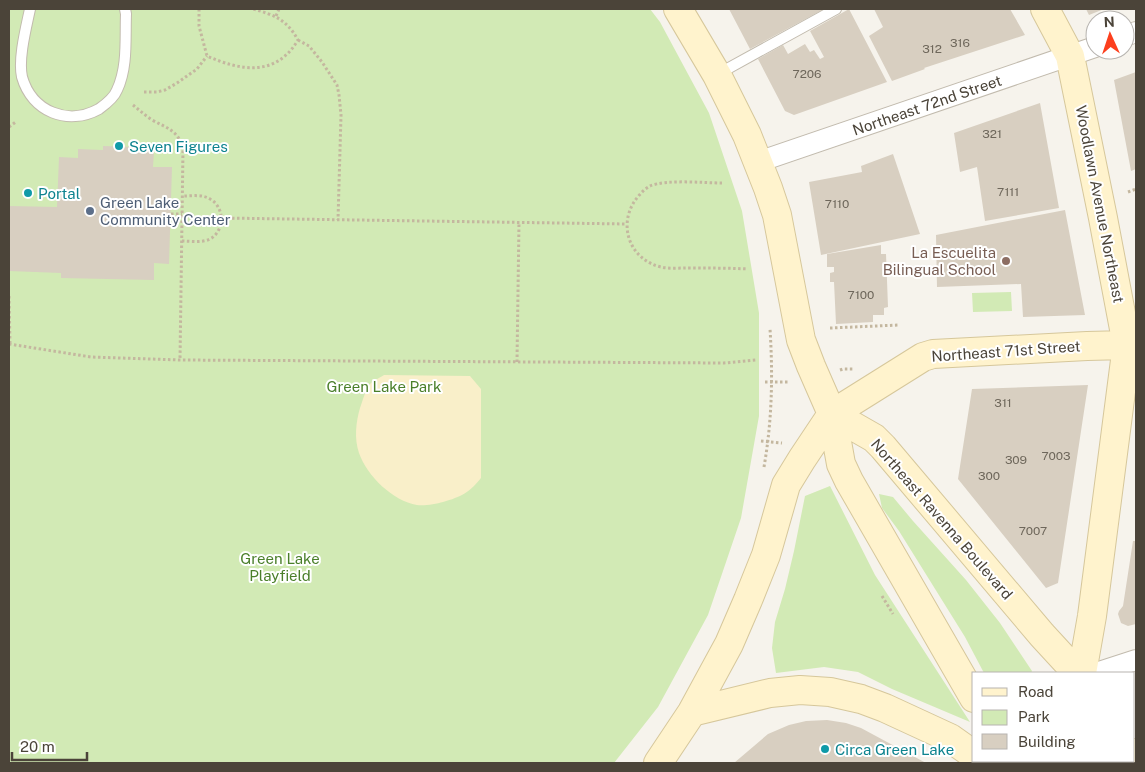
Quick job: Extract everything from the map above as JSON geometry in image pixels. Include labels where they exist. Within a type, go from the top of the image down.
[{"type":"main road","points":[[678,9],[717,75],[747,135],[777,215],[801,340],[832,414],[841,464],[972,695]]},
{"type":"main road","name":"Woodlawn Avenue Northeast","points":[[1045,9],[1083,52],[1103,218],[1132,343],[1082,672]]},
{"type":"main road","name":"Northeast 71st Street","points":[[832,414],[924,357],[933,354],[1132,343]]},
{"type":"main road","points":[[658,763],[692,712],[729,644],[766,556],[786,485],[832,414]]},
{"type":"main road","name":"Northeast Ravenna Boulevard","points":[[832,414],[874,438],[883,447],[1042,635],[1076,672]]},
{"type":"main road","points":[[692,712],[770,693],[800,690],[830,692],[861,699],[885,708],[950,738],[972,754]]},
{"type":"street","name":"Northeast 72nd Street","points":[[758,162],[1083,52]]},
{"type":"street","points":[[1099,672],[1136,660]]},
{"type":"lane","points":[[30,9],[21,58],[22,76],[28,92],[40,106],[56,114],[73,117],[90,114],[105,105],[117,91],[123,70],[125,9]]},
{"type":"lane","points":[[717,75],[836,9]]},
{"type":"path","points":[[199,9],[199,26],[208,56],[226,64],[251,68],[274,64],[292,50],[298,40]]},
{"type":"path","points":[[253,9],[276,16],[293,32],[298,40],[309,46],[322,62],[336,85],[341,115],[338,220]]},
{"type":"path","points":[[276,16],[279,9]]},
{"type":"path","points":[[144,92],[165,90],[197,69],[208,56]]},
{"type":"path","points":[[132,105],[171,130],[177,136],[183,149],[180,360]]},
{"type":"path","points":[[9,127],[17,121]]},
{"type":"path","points":[[722,183],[664,182],[649,187],[637,196],[630,209],[626,224],[629,239],[636,252],[648,262],[662,268],[748,269]]},
{"type":"path","points":[[1128,192],[1136,189]]},
{"type":"path","points":[[182,196],[202,196],[208,198],[218,206],[222,218],[218,230],[210,239],[202,242],[182,241]]},
{"type":"path","points":[[171,214],[182,214]]},
{"type":"path","points":[[222,218],[626,224]]},
{"type":"path","points":[[517,362],[519,222]]},
{"type":"path","points":[[9,296],[9,344],[91,357],[180,360],[724,363],[756,360]]},
{"type":"path","points":[[763,474],[769,442],[772,382],[769,321]]},
{"type":"path","points":[[830,328],[899,325]]},
{"type":"path","points":[[765,382],[780,383]]},
{"type":"path","points":[[761,441],[776,443]]},
{"type":"green space","name":"Green Lake Park","points":[[9,9],[650,9],[660,22],[709,113],[742,211],[759,313],[759,416],[741,518],[708,615],[658,707],[614,763],[9,763]]},
{"type":"green space","points":[[1011,292],[1012,311],[973,312],[972,293]]},
{"type":"green space","points":[[830,486],[875,575],[970,722],[892,689],[858,672],[824,667],[776,673],[772,648],[775,622],[785,589],[805,496]]},
{"type":"green space","points":[[879,494],[893,497],[966,580],[1000,623],[1032,672],[983,672],[965,637],[899,531],[882,508]]},
{"type":"sand","points":[[384,375],[470,376],[481,389],[481,478],[473,487],[460,496],[443,502],[417,505],[408,503],[390,493],[375,479],[359,453],[356,430],[360,408],[369,386]]},
{"type":"building","points":[[729,9],[824,9],[750,49]]},
{"type":"building","points":[[849,9],[887,82],[794,115],[785,111],[758,59],[783,45],[788,54],[805,44],[810,52],[814,50],[820,59],[824,57],[810,31]]},
{"type":"building","points":[[874,9],[1010,9],[1025,35],[924,68],[892,81],[869,36],[883,27]]},
{"type":"building","points":[[1086,9],[1104,9],[1102,10]]},
{"type":"building","points":[[1136,72],[1136,169],[1131,171],[1114,80]]},
{"type":"building","points":[[1040,103],[1059,208],[985,221],[977,167],[960,172],[954,133]]},
{"type":"building","name":"Green Lake Community Center","points":[[103,146],[133,147],[135,150],[154,151],[153,167],[172,167],[169,264],[154,263],[154,280],[61,278],[61,273],[9,271],[9,206],[57,207],[59,157],[78,158],[78,149],[103,150]]},
{"type":"building","points":[[893,154],[920,234],[821,255],[809,182],[862,172],[861,166]]},
{"type":"building","name":"La Escuelita Bilingual School","points":[[1065,210],[1085,315],[1023,317],[1021,284],[937,287],[936,235]]},
{"type":"building","points":[[881,245],[881,254],[886,254],[888,307],[884,308],[884,315],[873,315],[873,322],[836,324],[834,282],[830,282],[830,273],[834,272],[834,267],[827,267],[827,254]]},
{"type":"building","points":[[1088,385],[1058,583],[1046,588],[958,479],[972,389]]},
{"type":"building","points":[[1133,541],[1136,541],[1136,624],[1128,626],[1121,623],[1118,614],[1123,606]]},
{"type":"building","name":"Circa Green Lake","points":[[827,720],[861,728],[926,763],[734,763],[768,734],[789,725],[806,721]]},
{"type":"place","name":"Seven Figures","points":[[119,146]]},
{"type":"place","name":"Portal","points":[[28,193]]},
{"type":"place","name":"Green Lake Community Center","points":[[90,211]]},
{"type":"place","name":"La Escuelita Bilingual School","points":[[1006,261]]},
{"type":"place","name":"Circa Green Lake","points":[[825,749]]},
{"type":"park label","name":"Green Lake Playfield","points":[[280,566]]}]
